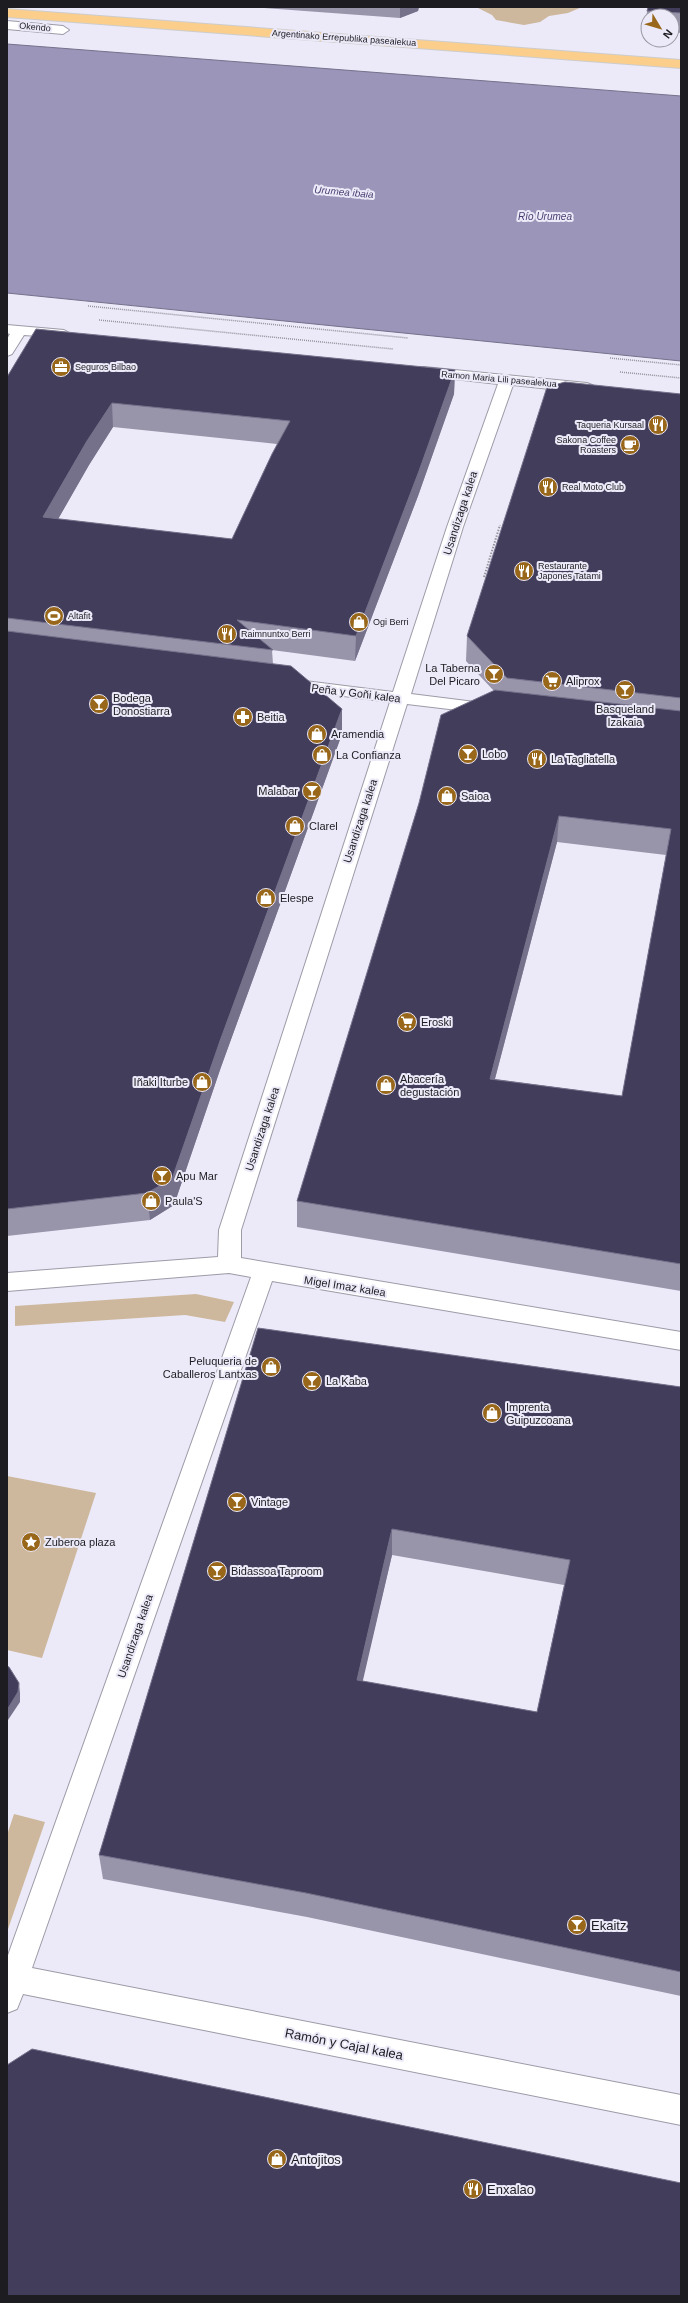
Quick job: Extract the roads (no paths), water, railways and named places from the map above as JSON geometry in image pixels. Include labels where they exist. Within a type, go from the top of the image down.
[{"type":"main road","name":"Argentinako Errepublika pasealekua","points":[[7,13],[681,64]]},
{"type":"street","name":"Okendo","points":[[7,25],[63,30]]},
{"type":"street","points":[[7,351],[14,330],[78,336]]},
{"type":"street","name":"Ramon Maria Lili pasealekua","points":[[407,370],[602,389]]},
{"type":"street","name":"Usandizaga kalea","points":[[229,1265],[230,1230],[458,520],[507,380]]},
{"type":"street","name":"Peña y Goñi kalea","points":[[274,683],[509,711]]},
{"type":"street","name":"Migel Imaz kalea","points":[[7,1282],[229,1265],[264,1273],[681,1341]]},
{"type":"street","name":"Usandizaga kalea","points":[[10,1985],[264,1273]]},
{"type":"street","name":"Ramón y Cajal kalea","points":[[10,1985],[681,2110]]},
{"type":"water","name":"Río Urumea","points":[[7,44],[681,96],[681,361],[7,293]]},
{"type":"place","name":"Seguros Bilbao","points":[[61,367]]},
{"type":"place","name":"Taqueria Kursaal","points":[[658,425]]},
{"type":"place","name":"Sakona Coffee Roasters","points":[[630,445]]},
{"type":"place","name":"Real Moto Club","points":[[548,487]]},
{"type":"place","name":"Restaurante Japones Tatami","points":[[524,571]]},
{"type":"place","name":"Altafit","points":[[54,616]]},
{"type":"place","name":"Ogi Berri","points":[[359,622]]},
{"type":"place","name":"Raimnuntxo Berri","points":[[227,634]]},
{"type":"place","name":"La Taberna Del Picaro","points":[[494,674]]},
{"type":"place","name":"Aliprox","points":[[552,681]]},
{"type":"place","name":"Basqueland Izakaia","points":[[625,690]]},
{"type":"place","name":"Bodega Donostiarra","points":[[99,704]]},
{"type":"place","name":"Beitia","points":[[243,717]]},
{"type":"place","name":"Aramendia","points":[[317,734]]},
{"type":"place","name":"Lobo","points":[[468,754]]},
{"type":"place","name":"La Confianza","points":[[322,755]]},
{"type":"place","name":"La Tagliatella","points":[[537,759]]},
{"type":"place","name":"Malabar","points":[[312,791]]},
{"type":"place","name":"Saioa","points":[[447,796]]},
{"type":"place","name":"Clarel","points":[[295,826]]},
{"type":"place","name":"Elespe","points":[[266,898]]},
{"type":"place","name":"Eroski","points":[[407,1022]]},
{"type":"place","name":"Iñaki Iturbe","points":[[202,1082]]},
{"type":"place","name":"Abacería degustación","points":[[386,1085]]},
{"type":"place","name":"Apu Mar","points":[[162,1176]]},
{"type":"place","name":"Paula'S","points":[[151,1201]]},
{"type":"place","name":"Peluqueria de Caballeros Lantxas","points":[[271,1367]]},
{"type":"place","name":"La Kaba","points":[[312,1381]]},
{"type":"place","name":"Imprenta Guipuzcoana","points":[[492,1413]]},
{"type":"place","name":"Vintage","points":[[237,1502]]},
{"type":"place","name":"Zuberoa plaza","points":[[31,1542]]},
{"type":"place","name":"Bidassoa Taproom","points":[[217,1571]]},
{"type":"place","name":"Ekaitz","points":[[577,1925]]},
{"type":"place","name":"Antojitos","points":[[277,2159]]},
{"type":"place","name":"Enxalao","points":[[473,2189]]},
{"type":"water label","name":"Urumea ibaia","points":[[344,192]]}]
